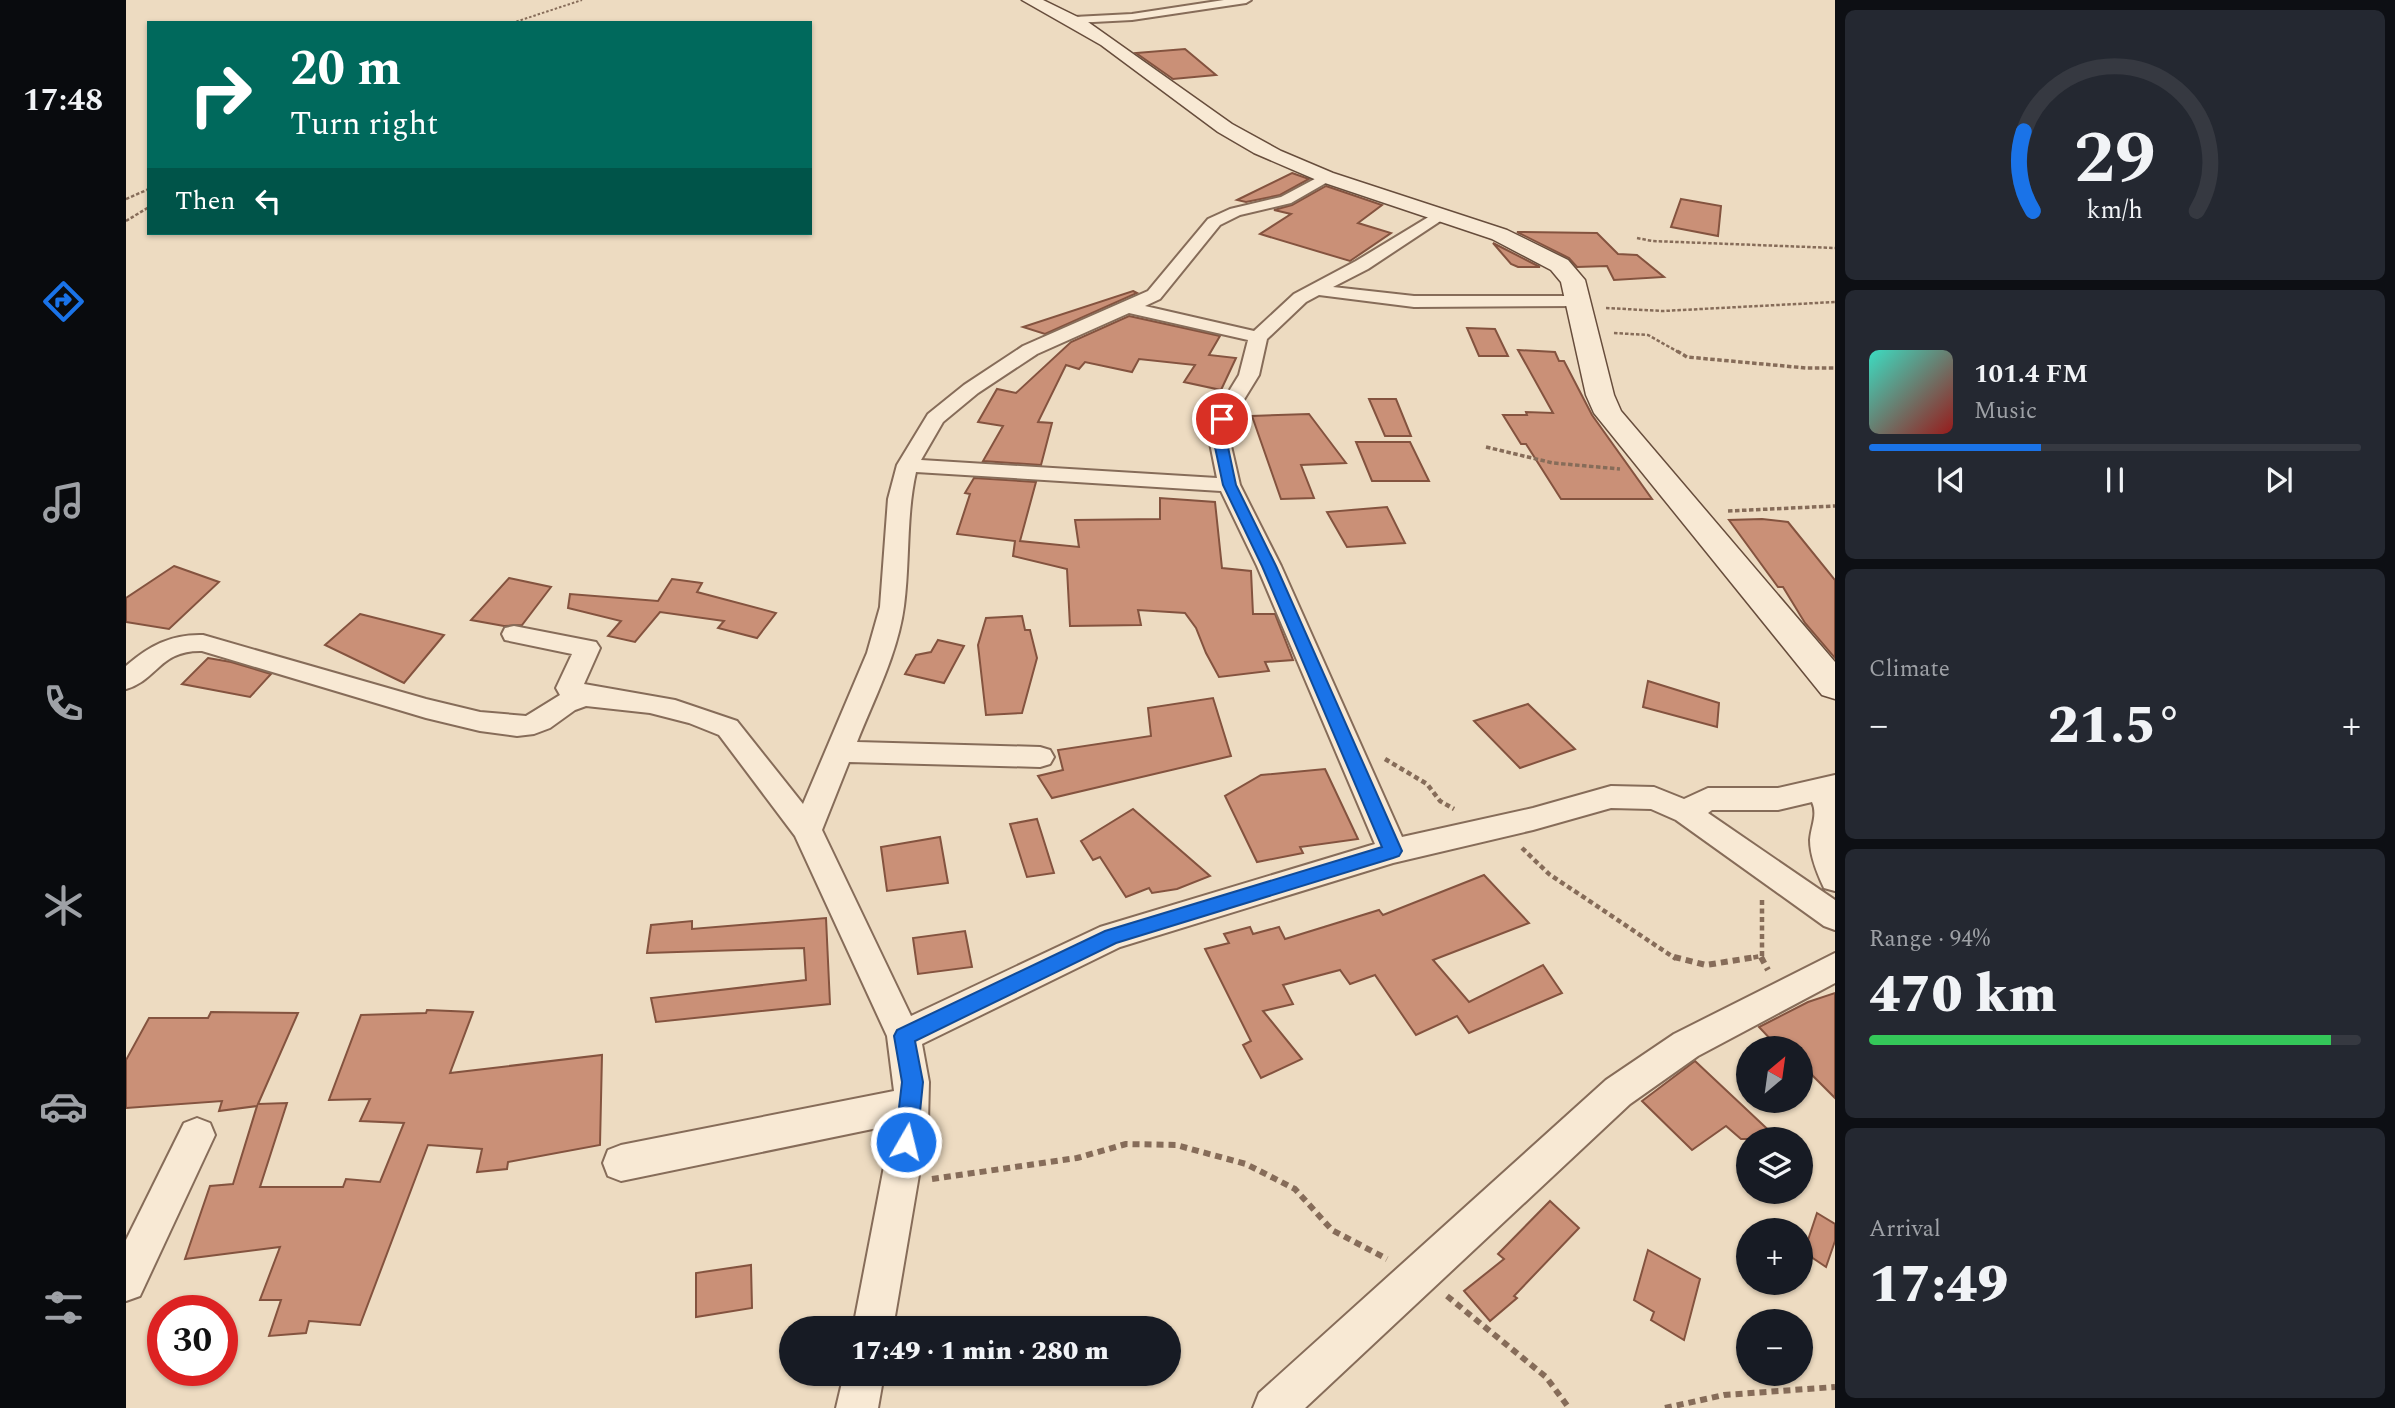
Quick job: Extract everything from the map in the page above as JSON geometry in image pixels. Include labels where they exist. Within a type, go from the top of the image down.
[{"type":"main road","points":[[1030,0],[1074,20],[1232,132],[1326,177],[1514,241],[1555,260],[1571,274],[1600,395],[1608,413],[1835,686]]},
{"type":"street","points":[[1074,20],[1132,17],[1245,0]]},
{"type":"street","points":[[807,830],[880,653],[892,607],[899,499],[907,464],[935,418],[971,388],[1030,350],[1154,295],[1214,222],[1235,212],[1286,200],[1326,177]]},
{"type":"street","points":[[1393,851],[1269,566],[1229,485],[1219,433],[1222,419],[1249,374],[1258,337],[1290,306],[1362,265],[1440,215]]},
{"type":"street","points":[[1317,289],[1357,298],[1404,302],[1578,301]]},
{"type":"street","points":[[1129,307],[1258,337]]},
{"type":"street","points":[[907,464],[1229,485]]},
{"type":"street","points":[[514,634],[587,648],[569,688],[587,696],[691,713],[728,728],[807,830],[904,1036],[912,1082],[899,1183],[875,1316]]},
{"type":"street","points":[[126,681],[160,651],[173,644],[190,642],[203,643],[439,713],[501,724],[534,725],[573,699],[587,696]]},
{"type":"street","points":[[839,752],[1040,757]]},
{"type":"street","points":[[1686,812],[1708,799],[1778,799],[1828,788],[1830,810],[1825,839],[1828,860],[1835,879]]},
{"type":"street","points":[[904,1036],[1111,936],[1393,851],[1611,797],[1654,798],[1686,812],[1835,917]]},
{"type":"street","points":[[1275,1408],[1618,1092],[1686,1045],[1835,967]]},
{"type":"street","points":[[621,1163],[911,1104]]},
{"type":"street","points":[[126,1282],[197,1135]]},
{"type":"street","points":[[857,1408],[862,1386]]},
{"type":"path","points":[[518,21],[582,0]]},
{"type":"path","points":[[127,198],[147,190]]},
{"type":"path","points":[[126,221],[147,208]]},
{"type":"path","points":[[1637,238],[1653,241],[1835,248]]},
{"type":"path","points":[[1578,301],[1625,310],[1674,312],[1775,303],[1835,302]]},
{"type":"path","points":[[1585,332],[1647,335],[1687,356],[1806,368],[1835,368]]},
{"type":"path","points":[[1486,447],[1534,461],[1595,469],[1636,469],[1663,478]]},
{"type":"path","points":[[1720,505],[1731,511]]},
{"type":"path","points":[[1694,515],[1835,506]]},
{"type":"path","points":[[1346,743],[1376,754],[1427,784],[1440,801],[1493,828],[1534,857],[1549,874],[1677,959],[1706,965],[1761,956]]},
{"type":"path","points":[[1766,868],[1760,909],[1761,956],[1780,996]]},
{"type":"path","points":[[899,1183],[1077,1158],[1126,1144],[1176,1145],[1246,1164],[1296,1189],[1332,1230],[1380,1256],[1423,1273],[1442,1292],[1546,1377],[1569,1408]]},
{"type":"path","points":[[1665,1408],[1724,1395],[1835,1387]]},
{"type":"building","points":[[1185,49],[1216,75],[1173,79],[1136,53]]},
{"type":"building","points":[[1292,173],[1309,179],[1280,195],[1246,202],[1237,200]]},
{"type":"building","points":[[1326,186],[1382,205],[1358,223],[1391,233],[1350,261],[1260,234],[1291,214],[1274,210],[1292,205]]},
{"type":"building","points":[[1681,199],[1721,206],[1718,236],[1671,227]]},
{"type":"building","points":[[1517,232],[1597,233],[1618,254],[1637,255],[1664,277],[1614,280],[1607,266],[1577,267],[1569,258]]},
{"type":"building","points":[[1493,243],[1540,267],[1518,267],[1511,264]]},
{"type":"building","points":[[1133,291],[1137,293],[1045,334],[1023,327]]},
{"type":"building","points":[[1129,316],[1220,336],[1209,355],[1236,358],[1221,390],[1184,382],[1195,365],[1139,359],[1132,372],[1085,362],[1079,369],[1066,365],[1038,422],[1052,423],[1041,465],[983,461],[1003,426],[978,422],[997,389],[1016,393],[1071,342]]},
{"type":"building","points":[[1467,328],[1495,329],[1508,356],[1479,356]]},
{"type":"building","points":[[1518,350],[1555,352],[1559,361],[1564,361],[1592,415],[1652,499],[1561,499],[1526,444],[1521,444],[1503,415],[1553,413]]},
{"type":"building","points":[[1369,399],[1396,399],[1411,436],[1385,436]]},
{"type":"building","points":[[1309,414],[1346,463],[1301,465],[1314,498],[1281,499],[1252,416]]},
{"type":"building","points":[[1356,442],[1410,442],[1429,481],[1372,481]]},
{"type":"building","points":[[974,478],[1036,482],[1020,541],[1079,547],[1075,520],[1160,519],[1160,498],[1215,502],[1222,568],[1251,571],[1253,614],[1275,614],[1293,660],[1265,662],[1269,671],[1219,677],[1196,628],[1185,613],[1138,610],[1141,625],[1070,626],[1067,569],[1013,556],[1015,541],[957,534],[970,494],[965,493]]},
{"type":"building","points":[[1387,507],[1405,543],[1347,547],[1327,512]]},
{"type":"building","points":[[1762,519],[1788,522],[1835,580],[1835,658],[1805,623],[1783,587],[1778,587],[1729,520]]},
{"type":"building","points":[[174,566],[219,582],[169,629],[126,622],[126,598]]},
{"type":"building","points":[[509,578],[551,587],[522,625],[504,626],[471,620]]},
{"type":"building","points":[[672,579],[702,583],[697,592],[776,613],[757,638],[718,628],[724,621],[660,612],[635,642],[608,636],[621,621],[568,608],[570,594],[658,601]]},
{"type":"building","points":[[360,614],[444,635],[404,683],[325,645]]},
{"type":"building","points":[[1022,616],[1025,630],[1030,630],[1037,658],[1022,713],[986,715],[978,645],[986,618]]},
{"type":"building","points":[[938,640],[964,646],[944,683],[905,674],[916,655],[931,652]]},
{"type":"building","points":[[208,658],[271,674],[250,697],[182,684]]},
{"type":"building","points":[[1648,681],[1719,703],[1717,727],[1643,707]]},
{"type":"building","points":[[1213,698],[1231,756],[1052,798],[1038,776],[1063,770],[1058,750],[1151,736],[1148,708]]},
{"type":"building","points":[[1528,704],[1575,749],[1520,768],[1474,721]]},
{"type":"building","points":[[1325,769],[1358,839],[1300,847],[1303,853],[1257,862],[1225,796],[1261,775]]},
{"type":"building","points":[[1133,809],[1210,876],[1177,889],[1152,893],[1149,888],[1126,897],[1100,857],[1093,860],[1081,841]]},
{"type":"building","points":[[1037,819],[1054,873],[1027,877],[1010,824]]},
{"type":"building","points":[[940,837],[948,883],[887,891],[881,847]]},
{"type":"building","points":[[1484,875],[1529,923],[1433,960],[1469,1002],[1543,965],[1562,993],[1469,1033],[1457,1016],[1416,1035],[1375,975],[1350,984],[1340,970],[1283,985],[1293,1004],[1263,1011],[1302,1059],[1261,1078],[1243,1045],[1251,1041],[1205,949],[1229,943],[1224,934],[1250,927],[1253,934],[1279,927],[1285,939],[1379,910],[1383,915]]},
{"type":"building","points":[[826,918],[830,1004],[656,1022],[651,998],[806,980],[804,948],[647,953],[651,925],[692,921],[692,929]]},
{"type":"building","points":[[965,931],[972,967],[918,974],[913,938]]},
{"type":"building","points":[[1835,993],[1835,1098],[1813,1076],[1813,1036],[1767,1036],[1759,1027],[1808,1002]]},
{"type":"building","points":[[427,1010],[473,1012],[450,1073],[602,1055],[600,1145],[508,1162],[507,1169],[477,1172],[482,1149],[428,1145],[360,1325],[309,1321],[306,1333],[269,1336],[281,1300],[260,1300],[280,1247],[185,1259],[210,1186],[233,1184],[257,1106],[219,1111],[222,1101],[126,1108],[126,1060],[149,1018],[208,1018],[211,1012],[298,1013],[258,1104],[287,1103],[260,1187],[343,1187],[346,1179],[380,1182],[404,1123],[360,1121],[370,1099],[329,1100],[361,1015],[426,1013]]},
{"type":"building","points":[[1695,1061],[1736,1100],[1736,1113],[1750,1113],[1765,1127],[1736,1127],[1736,1135],[1726,1126],[1692,1150],[1642,1101]]},
{"type":"building","points":[[1550,1201],[1579,1228],[1514,1296],[1517,1298],[1490,1321],[1464,1291],[1504,1259],[1498,1254]]},
{"type":"building","points":[[1817,1213],[1835,1224],[1835,1241],[1826,1267],[1813,1258],[1813,1225]]},
{"type":"building","points":[[1648,1250],[1700,1279],[1684,1340],[1651,1320],[1654,1312],[1634,1300]]},
{"type":"building","points":[[751,1265],[752,1308],[696,1317],[696,1273]]},
{"type":"route","points":[[906,1142],[912,1082],[904,1036],[1111,936],[1393,851],[1269,566],[1229,485],[1221,452],[1219,433],[1222,419]]}]
